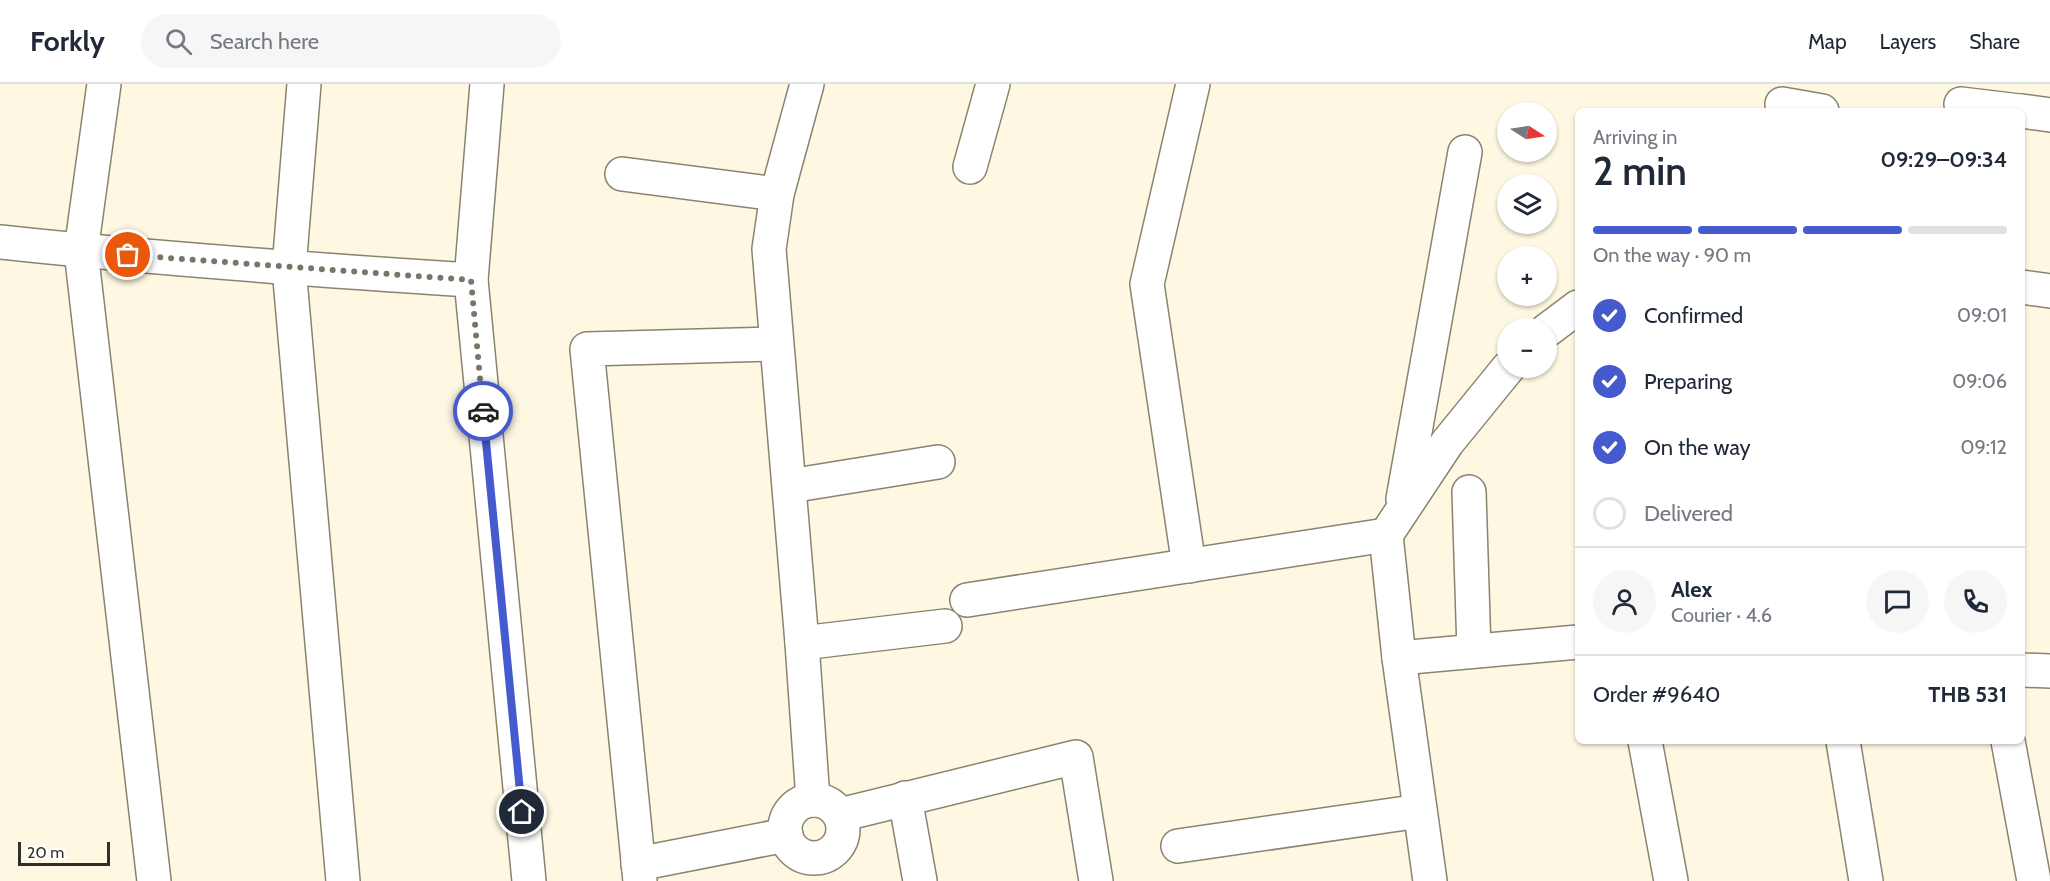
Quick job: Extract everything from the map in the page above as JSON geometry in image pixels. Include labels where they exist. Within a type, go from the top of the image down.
[{"type":"street","points":[[104,84],[81,251],[154,881]]},
{"type":"street","points":[[304,84],[289,268],[343,881]]},
{"type":"street","points":[[487,84],[471,280],[529,881]]},
{"type":"street","points":[[807,84],[777,194],[769,249],[802,643],[827,808],[844,832],[825,869],[794,850],[786,835],[787,818],[797,805],[827,808],[906,798],[1076,758],[1096,881]]},
{"type":"street","points":[[970,167],[993,84]]},
{"type":"street","points":[[1189,566],[1147,284],[1193,84]]},
{"type":"street","points":[[1783,100],[1811,108]]},
{"type":"street","points":[[1962,100],[2004,108]]},
{"type":"street","points":[[2025,112],[2050,115]]},
{"type":"street","points":[[1430,881],[1399,658],[1393,524],[1465,152]]},
{"type":"street","points":[[622,174],[777,194]]},
{"type":"street","points":[[0,242],[289,268],[471,280]]},
{"type":"street","points":[[2025,287],[2050,291]]},
{"type":"street","points":[[1557,323],[1575,309]]},
{"type":"street","points":[[776,344],[587,349],[639,873],[786,835]]},
{"type":"street","points":[[967,600],[1189,566],[1393,524],[1447,443],[1500,378]]},
{"type":"street","points":[[789,486],[938,462]]},
{"type":"street","points":[[1469,492],[1474,651]]},
{"type":"street","points":[[802,643],[945,626]]},
{"type":"street","points":[[1399,658],[1575,642]]},
{"type":"street","points":[[2025,670],[2050,671]]},
{"type":"street","points":[[1646,744],[1671,881]]},
{"type":"street","points":[[1843,744],[1866,881]]},
{"type":"street","points":[[2008,744],[2034,881]]},
{"type":"street","points":[[906,798],[920,881]]},
{"type":"street","points":[[1178,846],[1420,811]]},
{"type":"way so far","points":[[128,255],[471,280],[483,411]]},
{"type":"route","points":[[483,411],[522,812]]}]
